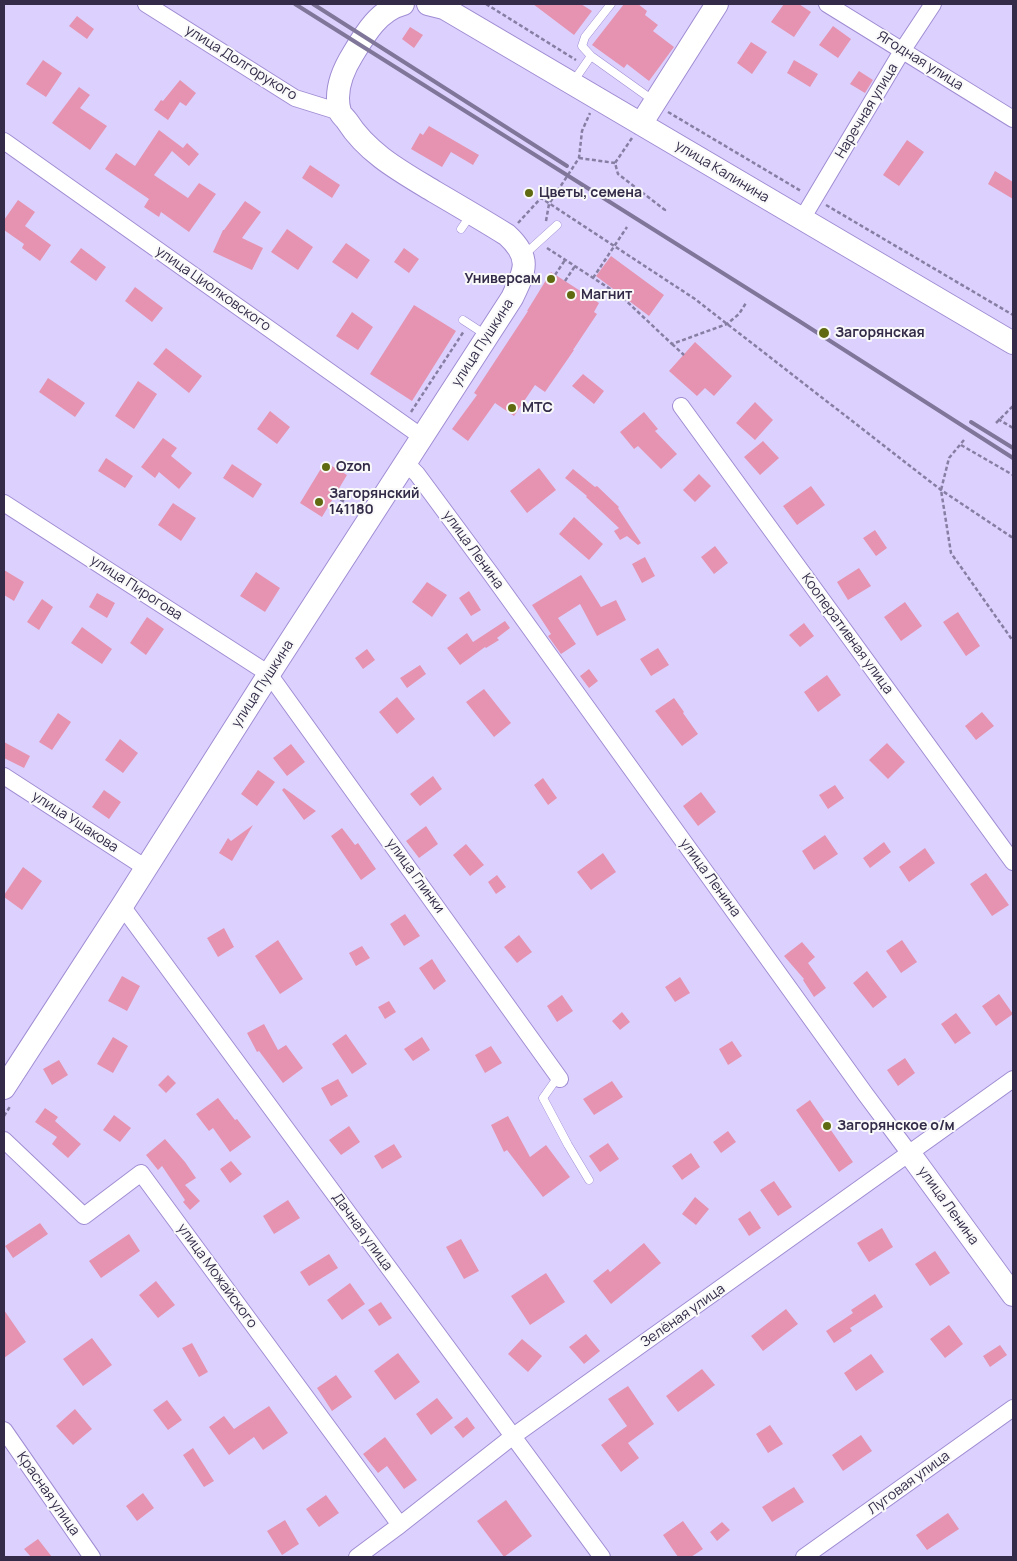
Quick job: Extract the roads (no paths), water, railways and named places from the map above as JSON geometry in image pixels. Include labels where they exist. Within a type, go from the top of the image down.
[{"type":"main road","points":[[403,4],[394,6],[378,18],[353,54],[344,71],[339,92],[340,112],[356,135],[376,155],[466,221],[507,235],[517,244],[532,250]]},
{"type":"main road","name":"улица Калинина","points":[[428,4],[444,8],[578,74],[597,98],[1013,344]]},
{"type":"main road","points":[[641,124],[717,4]]},
{"type":"main road","name":"улица Пушкина","points":[[6,1080],[122,906],[269,674],[488,336],[512,298],[521,279],[524,265],[532,250]]},
{"type":"main road","name":"улица Ленина","points":[[910,1154],[1013,1294]]},
{"type":"street","name":"улица Долгорукого","points":[[146,4],[294,98],[340,112]]},
{"type":"street","name":"Ягодная улица","points":[[827,4],[1013,119]]},
{"type":"street","name":"Наречная улица","points":[[802,219],[902,51],[933,4]]},
{"type":"street","name":"улица Циолковского","points":[[4,141],[422,437]]},
{"type":"street","name":"Кооперативная улица","points":[[681,406],[1013,862]]},
{"type":"street","name":"улица Ленина","points":[[406,463],[417,474],[491,574],[910,1154]]},
{"type":"street","name":"улица Пирогова","points":[[4,503],[269,674]]},
{"type":"street","name":"улица Глинки","points":[[269,674],[560,1079]]},
{"type":"street","name":"улица Ушакова","points":[[4,776],[146,868]]},
{"type":"street","name":"Дачная улица","points":[[122,906],[602,1557]]},
{"type":"street","name":"Зелёная улица","points":[[357,1557],[512,1437],[1013,1079]]},
{"type":"street","name":"улица Можайского","points":[[4,1140],[84,1216],[141,1172],[400,1525]]},
{"type":"street","name":"Луговая улица","points":[[804,1557],[1013,1408]]},
{"type":"street","name":"Красная улица","points":[[4,1430],[92,1557]]},
{"type":"lane","points":[[611,4],[585,38],[582,46],[591,56],[655,103]]},
{"type":"lane","points":[[578,74],[591,56]]},
{"type":"lane","points":[[532,250],[557,225]]},
{"type":"lane","points":[[466,322],[488,336]]},
{"type":"lane","points":[[560,1079],[555,1082],[543,1098],[589,1180]]},
{"type":"railway","points":[[295,4],[1013,458]]},
{"type":"railway","points":[[313,4],[567,166]]},
{"type":"railway","points":[[971,422],[1013,448]]},
{"type":"place","name":"Цветы, семена","points":[[529,193]]},
{"type":"place","name":"Универсам","points":[[551,279]]},
{"type":"place","name":"Магнит","points":[[571,295]]},
{"type":"place","name":"Загорянская","points":[[824,333]]},
{"type":"place","name":"МТС","points":[[512,408]]},
{"type":"place","name":"Ozon","points":[[326,467]]},
{"type":"place","name":"Загорянский 141180","points":[[319,502]]},
{"type":"place","name":"Загорянское о/м","points":[[827,1126]]}]
